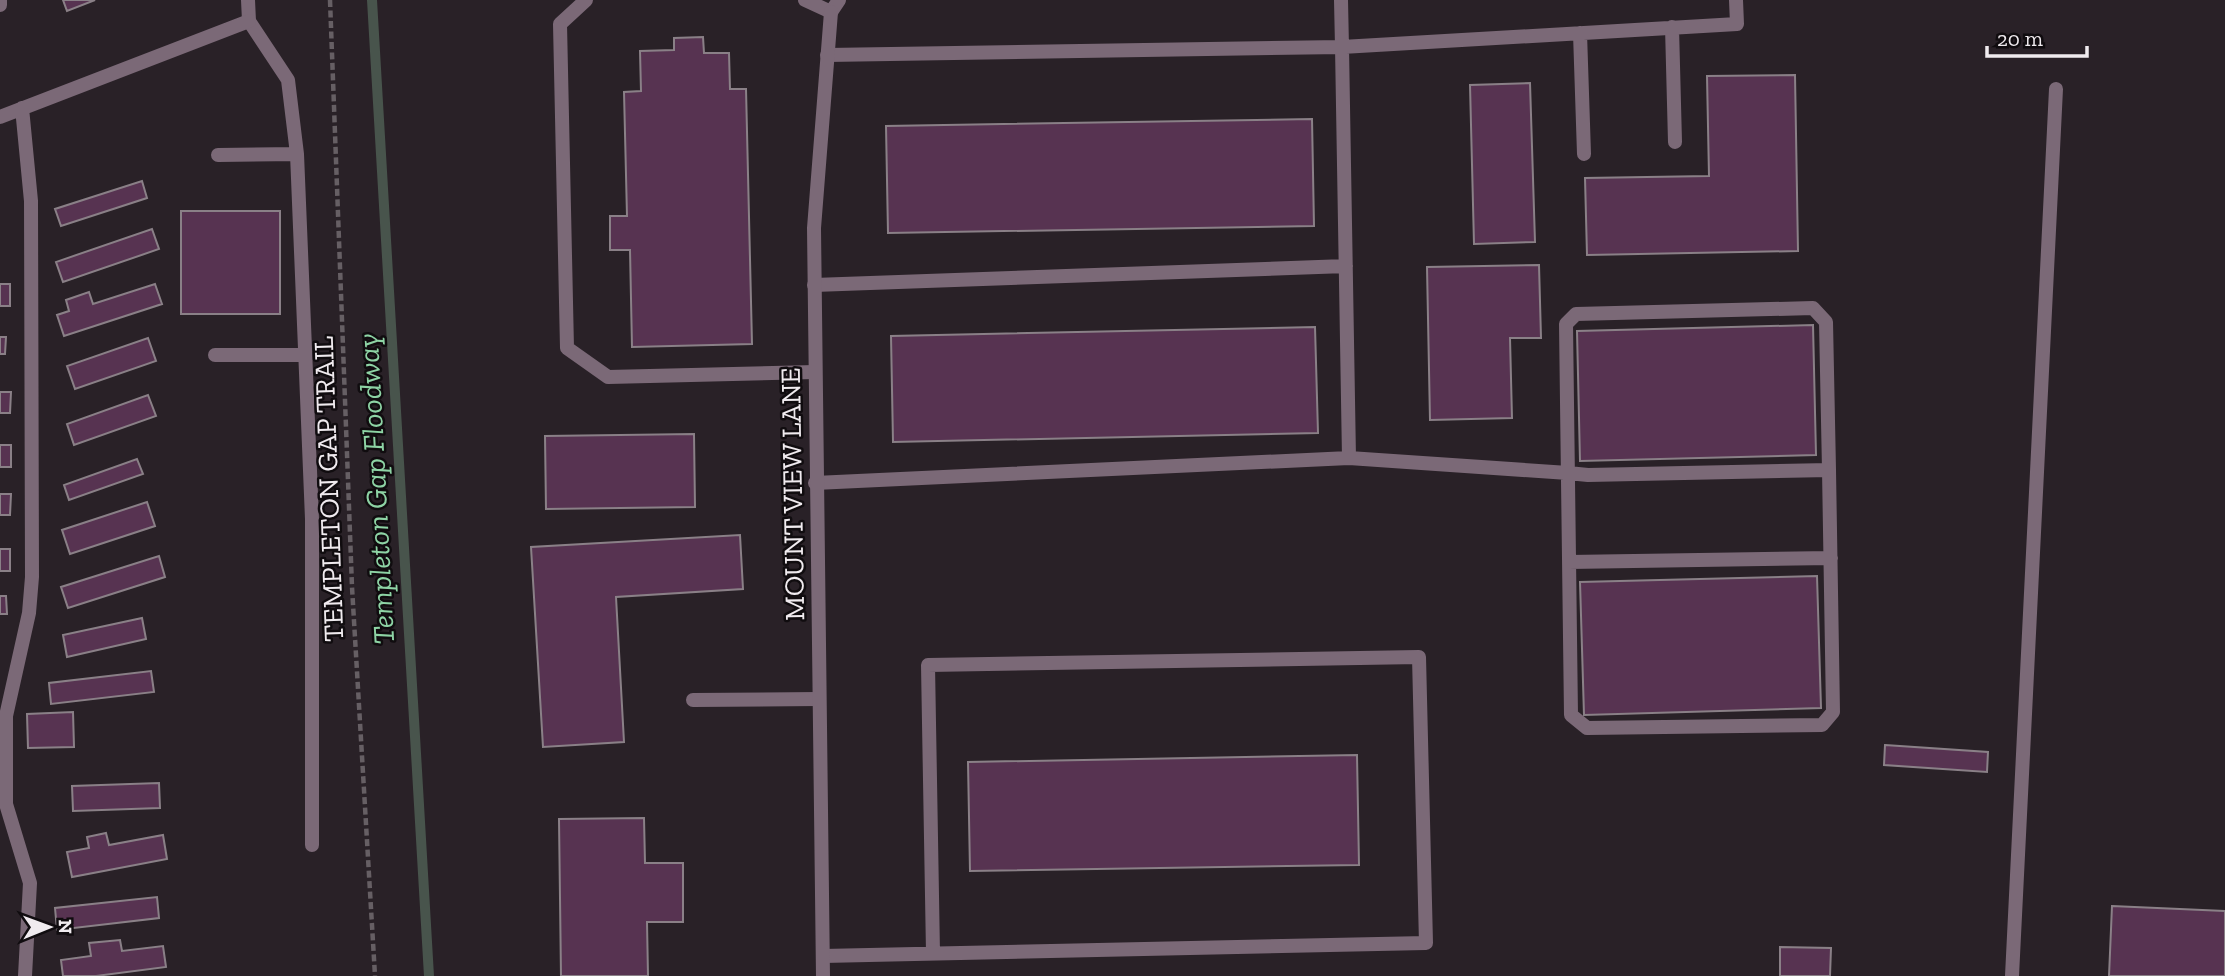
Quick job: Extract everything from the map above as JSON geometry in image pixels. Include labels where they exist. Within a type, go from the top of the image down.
[{"type":"street","points":[[248,0],[249,21],[288,80],[296,154],[312,519],[312,845]]},
{"type":"street","points":[[586,0],[560,24],[567,348],[608,377],[815,372]]},
{"type":"street","points":[[806,0],[835,6]]},
{"type":"street","points":[[1341,0],[1349,458]]},
{"type":"street","points":[[827,55],[1342,47],[1737,24],[1736,0]]},
{"type":"street","name":"MOUNT VIEW LANE","points":[[823,976],[814,228],[827,55],[835,6]]},
{"type":"street","points":[[0,117],[249,21]]},
{"type":"street","points":[[1672,27],[1675,142]]},
{"type":"street","points":[[1580,33],[1584,154]]},
{"type":"street","points":[[2012,976],[2056,89]]},
{"type":"street","points":[[22,108],[31,201],[32,577],[27,625],[6,716],[6,804],[30,883],[24,976]]},
{"type":"street","points":[[218,155],[296,154]]},
{"type":"street","points":[[814,285],[1346,266]]},
{"type":"street","points":[[1813,309],[1826,322],[1833,712],[1822,725],[1587,728],[1571,715],[1568,473],[1566,324],[1576,314],[1813,309]]},
{"type":"street","points":[[215,355],[303,355]]},
{"type":"street","points":[[815,483],[1349,458],[1568,473],[1829,470]]},
{"type":"street","points":[[1569,562],[1831,558]]},
{"type":"street","points":[[823,956],[1426,943],[1419,657],[928,665],[933,953]]},
{"type":"street","points":[[692,700],[819,699]]},
{"type":"path","name":"TEMPLETON GAP TRAIL","points":[[330,0],[352,587],[375,976]]},
{"type":"building","points":[[63,0],[95,0],[67,11]]},
{"type":"building","points":[[703,37],[704,53],[729,53],[730,89],[746,89],[752,344],[632,347],[630,250],[610,250],[610,216],[627,216],[624,92],[641,91],[640,51],[674,50],[674,38]]},
{"type":"building","points":[[1795,75],[1798,251],[1587,255],[1585,178],[1709,176],[1707,76]]},
{"type":"building","points":[[1530,83],[1535,242],[1474,244],[1470,85]]},
{"type":"building","points":[[1312,119],[1314,226],[888,233],[886,126]]},
{"type":"building","points":[[142,181],[147,198],[61,226],[55,209]]},
{"type":"building","points":[[181,211],[280,211],[280,314],[181,314]]},
{"type":"building","points":[[152,229],[159,249],[63,282],[56,262]]},
{"type":"building","points":[[1539,265],[1541,338],[1510,338],[1512,418],[1430,420],[1427,267]]},
{"type":"building","points":[[0,284],[10,284],[10,306],[0,306]]},
{"type":"building","points":[[155,284],[162,304],[64,336],[57,315],[69,311],[66,300],[89,292],[93,304]]},
{"type":"building","points":[[1813,325],[1816,455],[1580,461],[1577,331]]},
{"type":"building","points":[[1315,327],[1318,433],[893,442],[891,336]]},
{"type":"building","points":[[0,337],[6,337],[5,354],[0,354]]},
{"type":"building","points":[[148,338],[156,361],[75,389],[67,366]]},
{"type":"building","points":[[0,392],[11,392],[10,413],[0,413]]},
{"type":"building","points":[[148,395],[156,416],[74,445],[67,424]]},
{"type":"building","points":[[694,434],[695,507],[546,509],[545,436]]},
{"type":"building","points":[[0,445],[11,445],[11,467],[0,467]]},
{"type":"building","points":[[137,459],[143,474],[69,500],[64,485]]},
{"type":"building","points":[[0,494],[11,494],[10,515],[0,515]]},
{"type":"building","points":[[147,502],[155,526],[70,554],[62,530]]},
{"type":"building","points":[[740,535],[743,589],[616,597],[624,742],[543,747],[531,547]]},
{"type":"building","points":[[0,549],[10,549],[10,571],[0,571]]},
{"type":"building","points":[[159,556],[165,577],[68,608],[61,587]]},
{"type":"building","points":[[1817,576],[1821,708],[1584,715],[1580,582]]},
{"type":"building","points":[[0,596],[6,596],[7,614],[0,614]]},
{"type":"building","points":[[142,618],[146,639],[67,657],[63,635]]},
{"type":"building","points":[[151,671],[154,692],[51,704],[49,683]]},
{"type":"building","points":[[73,712],[74,747],[28,748],[27,714]]},
{"type":"building","points":[[1885,745],[1988,752],[1987,772],[1884,765]]},
{"type":"building","points":[[1357,755],[1359,865],[970,871],[968,762]]},
{"type":"building","points":[[159,783],[160,808],[73,811],[72,786]]},
{"type":"building","points":[[644,818],[645,863],[683,863],[683,922],[647,922],[648,976],[561,976],[559,819]]},
{"type":"building","points":[[106,833],[109,845],[163,835],[167,859],[72,877],[67,852],[89,848],[87,837]]},
{"type":"building","points":[[157,897],[159,918],[57,930],[55,908]]},
{"type":"building","points":[[2112,906],[2225,911],[2225,976],[2109,976]]},
{"type":"building","points":[[120,940],[122,951],[163,946],[166,967],[96,976],[63,976],[61,960],[91,956],[89,943]]},
{"type":"building","points":[[1780,947],[1831,948],[1830,976],[1780,976]]},
{"type":"waterway","name":"Templeton Gap Floodway","points":[[372,0],[429,976]]}]
